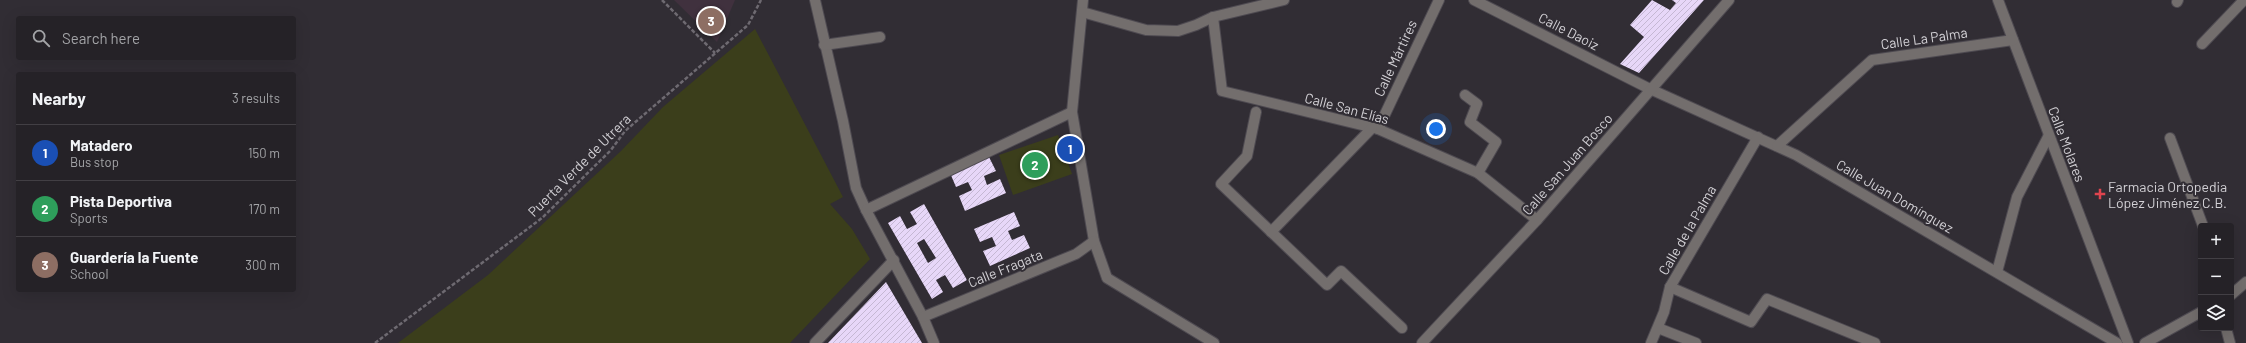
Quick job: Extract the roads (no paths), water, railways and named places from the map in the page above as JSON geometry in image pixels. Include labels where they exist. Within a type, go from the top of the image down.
[{"type":"street","points":[[815,0],[824,45],[843,121],[856,188],[866,210],[924,316],[934,343]]},
{"type":"street","points":[[1083,0],[1072,112],[1094,241],[1107,278],[1214,343]]},
{"type":"street","points":[[1082,12],[1146,30],[1178,31],[1196,26],[1214,17],[1284,0]]},
{"type":"street","name":"Calle Mártires","points":[[1271,232],[1375,128],[1439,0]]},
{"type":"street","name":"Calle Daoiz","points":[[1474,0],[1650,89]]},
{"type":"street","name":"Calle San Juan Bosco","points":[[1422,343],[1537,220],[1729,0]]},
{"type":"street","name":"Calle Molares","points":[[1998,0],[2128,343]]},
{"type":"street","points":[[2202,44],[2244,0]]},
{"type":"street","name":"Calle San Elías","points":[[1214,17],[1222,91],[1375,128],[1478,173],[1537,220]]},
{"type":"street","points":[[824,45],[880,37]]},
{"type":"street","name":"Calle La Palma","points":[[1777,146],[1872,60],[2013,40]]},
{"type":"street","name":"Calle Juan Domínguez","points":[[1650,89],[1796,155],[2117,343]]},
{"type":"street","points":[[1465,95],[1477,104],[1470,122],[1496,142],[1478,173]]},
{"type":"street","points":[[866,210],[1072,112]]},
{"type":"street","points":[[1256,112],[1247,156],[1220,184],[1327,285],[1341,272],[1402,328]]},
{"type":"street","points":[[1997,272],[2017,197],[2049,134]]},
{"type":"street","name":"Calle de la Palma","points":[[1651,343],[1658,328],[1670,287],[1758,137]]},
{"type":"street","points":[[2170,138],[2202,223]]},
{"type":"street","name":"Calle Fragata","points":[[924,316],[1076,254],[1094,241]]},
{"type":"street","points":[[815,343],[894,260]]},
{"type":"street","points":[[2234,292],[2246,282]]},
{"type":"street","points":[[1670,287],[1751,322],[1767,299],[1875,343]]},
{"type":"street","points":[[2145,343],[2198,314]]},
{"type":"street","points":[[1658,328],[1696,343]]},
{"type":"street","points":[[2227,331],[2230,343]]},
{"type":"place","name":"Guardería la Fuente","points":[[711,21]]},
{"type":"place","name":"Matadero","points":[[1070,149]]},
{"type":"place","name":"Pista Deportiva","points":[[1035,165]]},
{"type":"place","name":"Farmacia Ortopedia López Jiménez C.B.","points":[[2100,194]]}]
